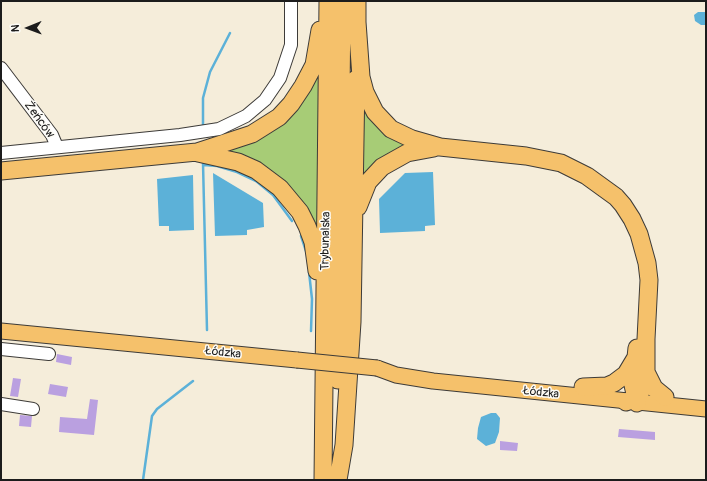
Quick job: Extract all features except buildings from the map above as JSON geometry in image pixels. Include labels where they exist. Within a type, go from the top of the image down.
[{"type":"highway","points":[[1,171],[197,152],[252,134],[279,117],[291,104],[309,76],[314,65],[319,43],[323,1]]},
{"type":"highway","name":"Trybunalska","points":[[323,480],[328,1]]},
{"type":"highway","name":"Trybunalska","points":[[337,480],[342,1]]},
{"type":"highway","points":[[337,480],[344,445],[352,322],[357,1]]},
{"type":"highway","points":[[357,22],[362,82],[373,109],[388,126],[400,134],[416,141],[440,147],[526,156],[554,161],[581,172],[616,197],[632,219],[644,248],[649,280],[645,384],[634,398]]},
{"type":"highway","points":[[354,229],[362,195],[368,182],[378,170],[390,161],[407,153],[440,147]]},
{"type":"highway","points":[[197,152],[238,162],[256,170],[280,188],[300,212],[307,226],[316,256],[325,353]]},
{"type":"highway","points":[[606,190],[624,223],[640,264],[643,280],[634,398]]},
{"type":"highway","points":[[583,387],[607,386],[617,381],[628,372],[636,357]]},
{"type":"highway","points":[[646,372],[652,385],[665,397]]},
{"type":"main road","name":"Łódzka","points":[[1,331],[583,387],[634,398],[706,410]]},
{"type":"main road","name":"Łódzka","points":[[377,368],[396,375],[433,381],[634,398],[665,397],[706,405]]},
{"type":"street","points":[[57,147],[180,135],[219,129],[246,116],[265,100],[280,78],[291,45],[291,1]]},
{"type":"street","name":"Żeńców","points":[[1,68],[52,135],[57,147],[1,153]]},
{"type":"street","points":[[1,349],[49,354]]},
{"type":"street","points":[[1,404],[34,409]]},
{"type":"green space","points":[[319,67],[318,230],[304,212],[220,150],[254,140]]},
{"type":"green space","points":[[361,104],[414,145],[363,183]]},
{"type":"water","points":[[698,12],[706,12],[706,25],[701,25],[695,21],[694,15]]},
{"type":"water","points":[[433,172],[435,225],[425,226],[425,231],[380,233],[379,199],[405,173]]},
{"type":"water","points":[[213,173],[263,203],[264,227],[247,230],[247,235],[215,236]]},
{"type":"water","points":[[193,175],[194,230],[169,231],[169,226],[159,226],[157,179]]},
{"type":"water","points":[[491,413],[496,413],[500,418],[499,432],[495,443],[486,446],[477,439],[478,428],[481,417]]},
{"type":"waterway","points":[[203,125],[203,98],[210,72],[230,33]]},
{"type":"waterway","points":[[203,163],[207,330]]},
{"type":"waterway","points":[[204,165],[217,166],[237,172],[256,181],[273,195],[292,221]]},
{"type":"waterway","points":[[301,236],[306,251]]},
{"type":"waterway","points":[[309,272],[312,299],[311,331]]},
{"type":"waterway","points":[[143,480],[152,416],[157,409],[193,381]]}]
